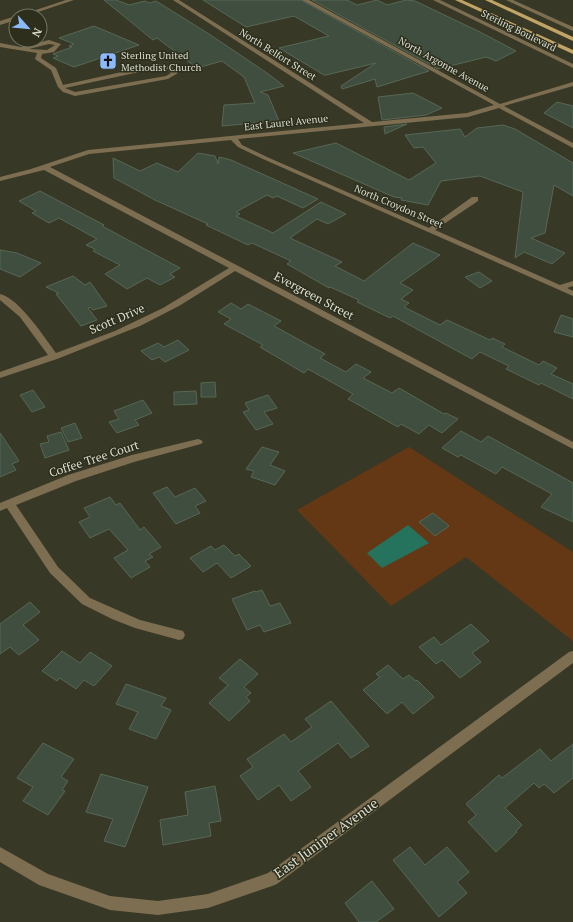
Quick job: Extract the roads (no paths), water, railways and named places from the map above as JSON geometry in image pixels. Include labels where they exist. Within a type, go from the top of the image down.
[{"type":"main road","points":[[458,0],[573,52]]},
{"type":"main road","points":[[488,0],[573,39]]},
{"type":"street","points":[[46,8],[71,0]]},
{"type":"street","name":"North Belfort Street","points":[[176,0],[370,124]]},
{"type":"street","name":"North Argonne Avenue","points":[[305,0],[573,146]]},
{"type":"street","name":"Sterling Boulevard","points":[[436,0],[573,66]]},
{"type":"street","name":"Sterling Boulevard","points":[[509,0],[573,29]]},
{"type":"street","points":[[1,46],[20,49],[40,52],[53,50],[58,44],[50,42],[20,49]]},
{"type":"street","points":[[40,52],[38,59],[54,69],[61,87],[65,91],[79,94],[168,77],[175,73],[169,67],[158,66],[61,87]]},
{"type":"street","name":"East Laurel Avenue","points":[[0,179],[44,167],[88,152],[468,115],[573,84]]},
{"type":"street","name":"North Croydon Street","points":[[233,138],[240,146],[265,158],[573,294]]},
{"type":"street","name":"Evergreen Street","points":[[44,167],[573,446]]},
{"type":"street","points":[[430,230],[475,199]]},
{"type":"street","name":"Scott Drive","points":[[0,375],[54,357],[117,333],[158,315],[234,268]]},
{"type":"street","points":[[561,288],[573,284]]},
{"type":"street","points":[[0,296],[8,301],[24,316],[54,357]]},
{"type":"street","name":"Coffee Tree Court","points":[[4,505],[72,478],[132,459],[198,442]]},
{"type":"street","points":[[4,505],[54,570],[86,601],[139,625],[179,635]]},
{"type":"street","name":"East Juniper Avenue","points":[[0,854],[44,880],[110,903],[158,908],[208,901],[272,879],[573,656]]},
{"type":"water","points":[[408,525],[429,543],[382,568],[367,553]]},
{"type":"place","name":"Sterling United Methodist Church","points":[[108,61]]}]
